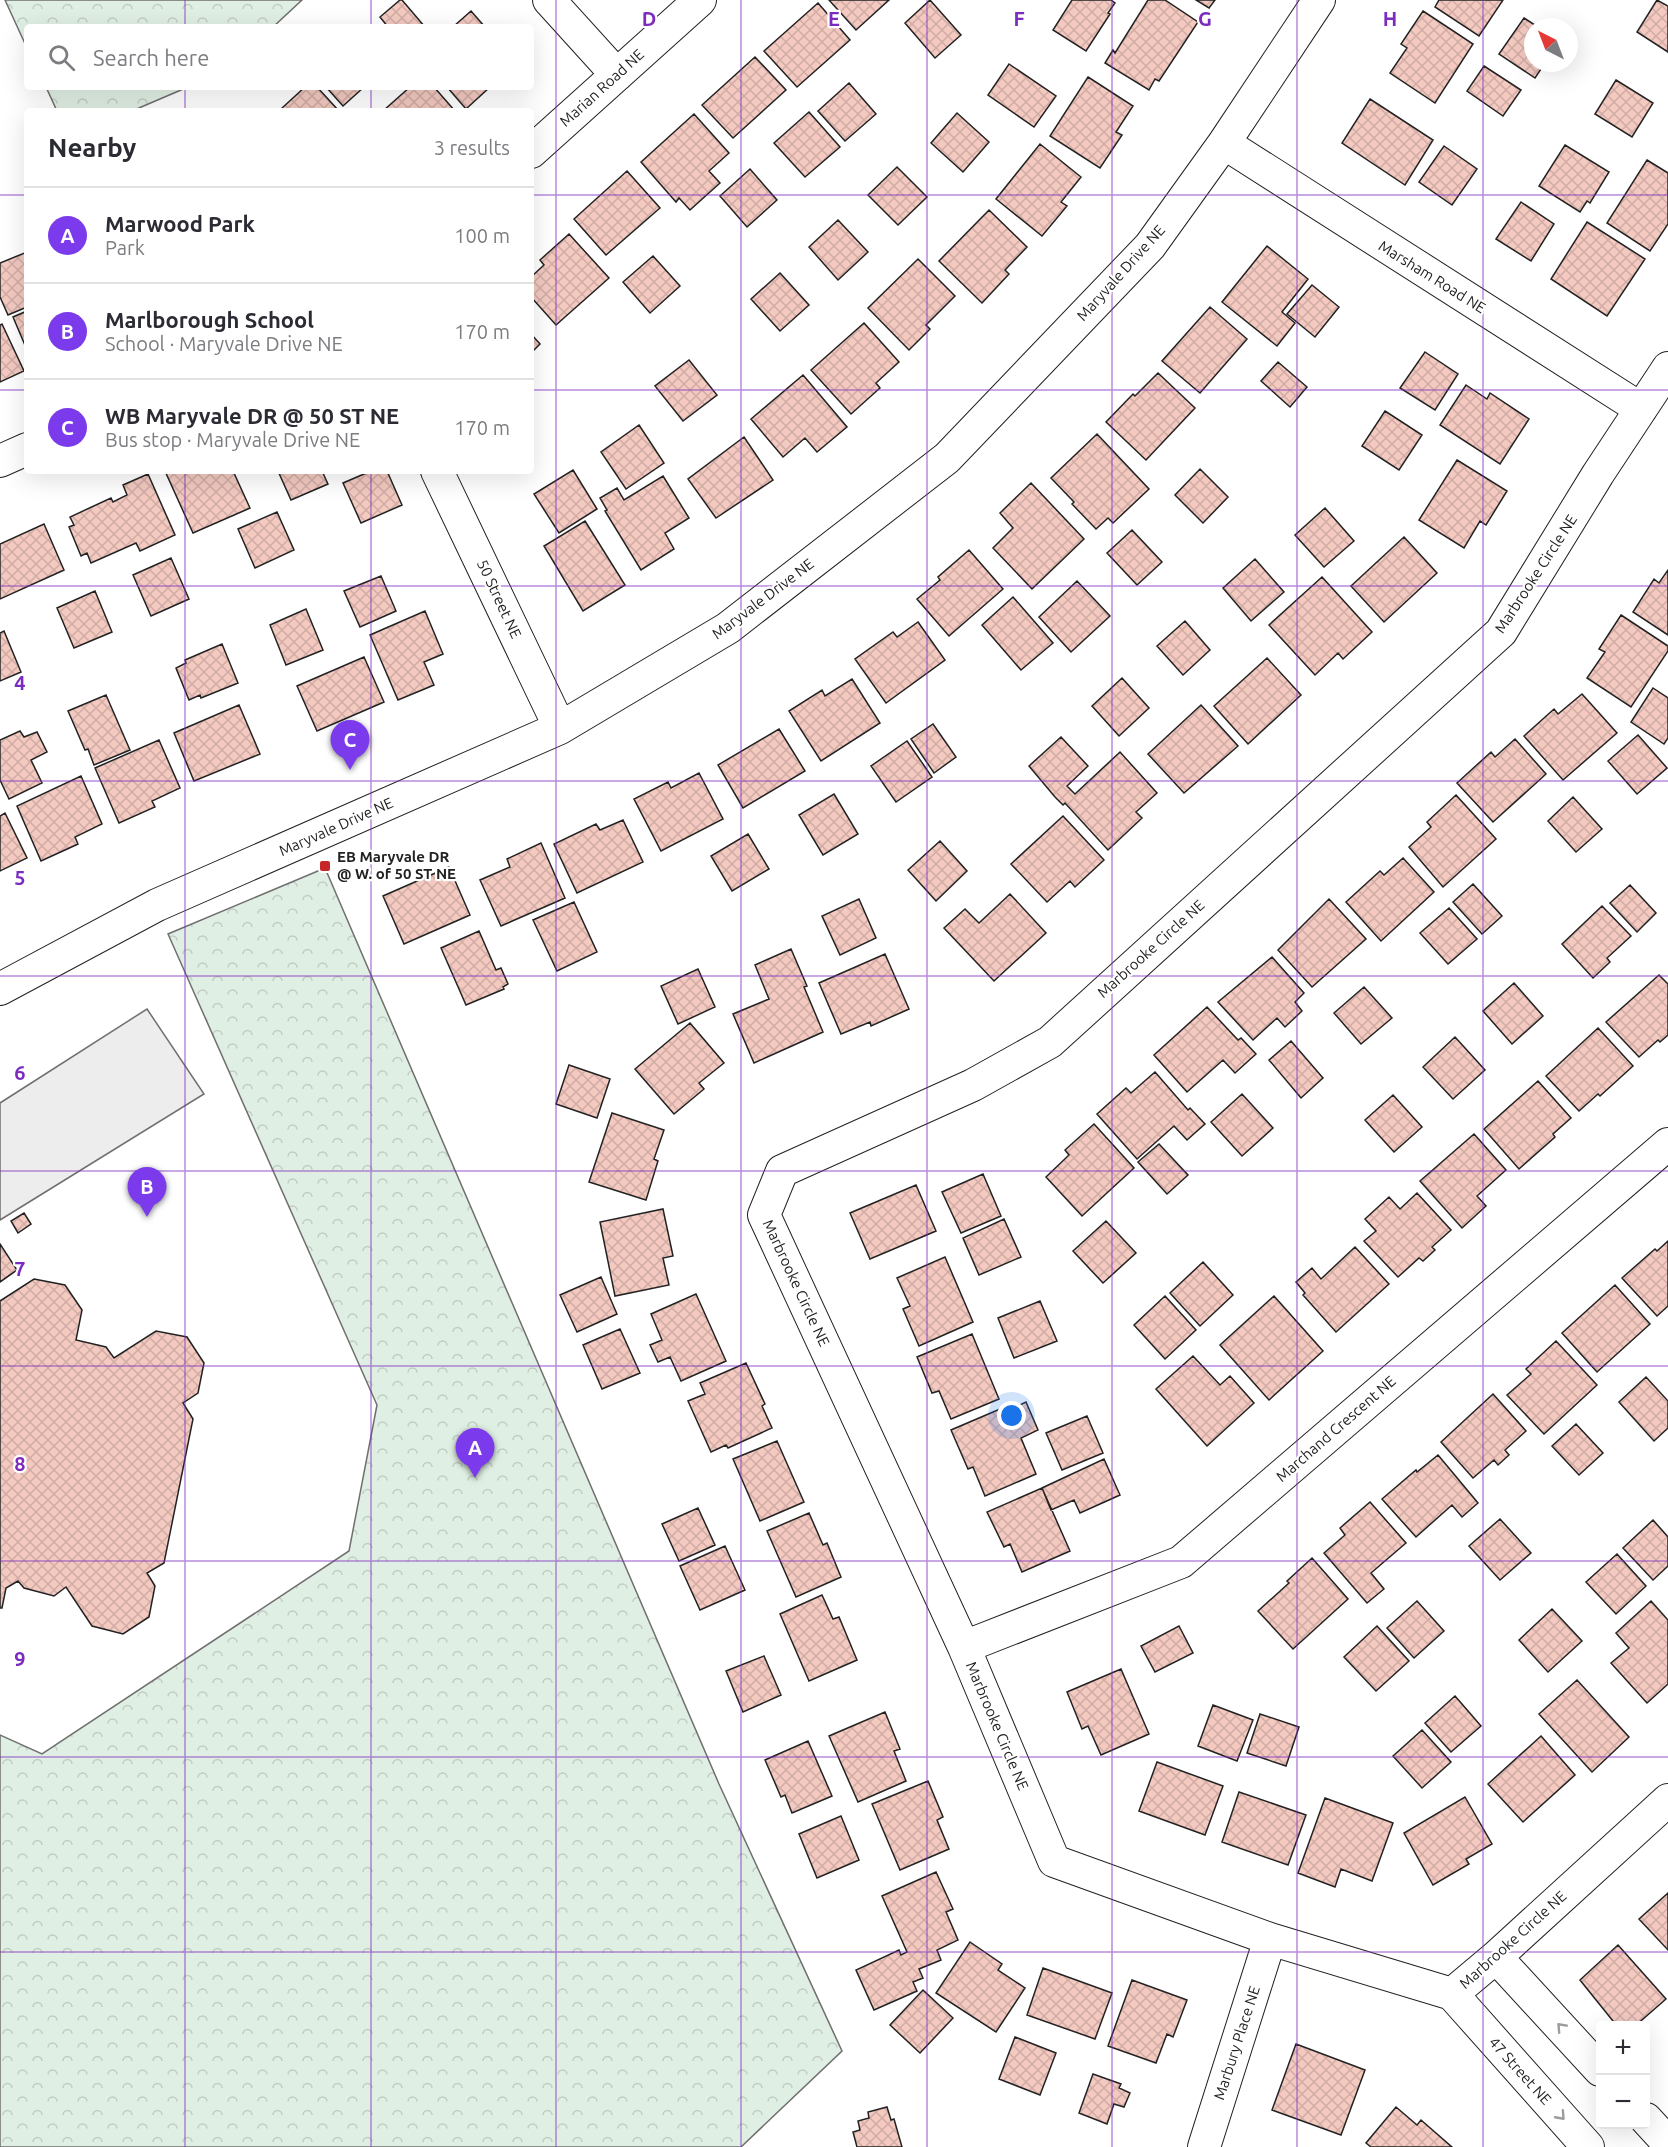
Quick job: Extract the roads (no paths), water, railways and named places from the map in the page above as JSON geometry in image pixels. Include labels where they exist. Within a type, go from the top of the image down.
[{"type":"street","points":[[549,0],[617,75]]},
{"type":"street","name":"Marian Road NE","points":[[534,149],[700,0]]},
{"type":"street","name":"Maryvale Drive NE","points":[[0,989],[157,905],[560,728],[728,628],[947,458],[1150,246],[1224,143],[1319,0]]},
{"type":"street","name":"Marsham Road NE","points":[[1224,143],[1641,409]]},
{"type":"street","name":"Marbrooke Circle NE","points":[[1668,368],[1598,474],[1501,632],[1050,1042],[973,1084],[782,1171],[764,1215],[964,1647],[1054,1861],[1270,1940],[1452,1994],[1496,1957],[1668,1800]]},
{"type":"street","points":[[0,461],[24,450]]},
{"type":"street","name":"50 Street NE","points":[[438,474],[560,728]]},
{"type":"street","name":"Marchand Crescent NE","points":[[964,1647],[1181,1562],[1668,1144]]},
{"type":"street","name":"Marbury Place NE","points":[[1204,2147],[1270,1940]]},
{"type":"street","points":[[1496,1957],[1596,2066]]},
{"type":"street","name":"47 Street NE","points":[[1452,1994],[1588,2147]]},
{"type":"street","points":[[1650,2123],[1668,2143]]},
{"type":"place","name":"WB Maryvale DR @ 50 ST NE","points":[[350,770]]},
{"type":"place","name":"EB Maryvale DR @ W. of 50 ST NE","points":[[325,866]]},
{"type":"place","name":"Marlborough School","points":[[147,1217]]},
{"type":"place","name":"Marwood Park","points":[[475,1478]]}]
